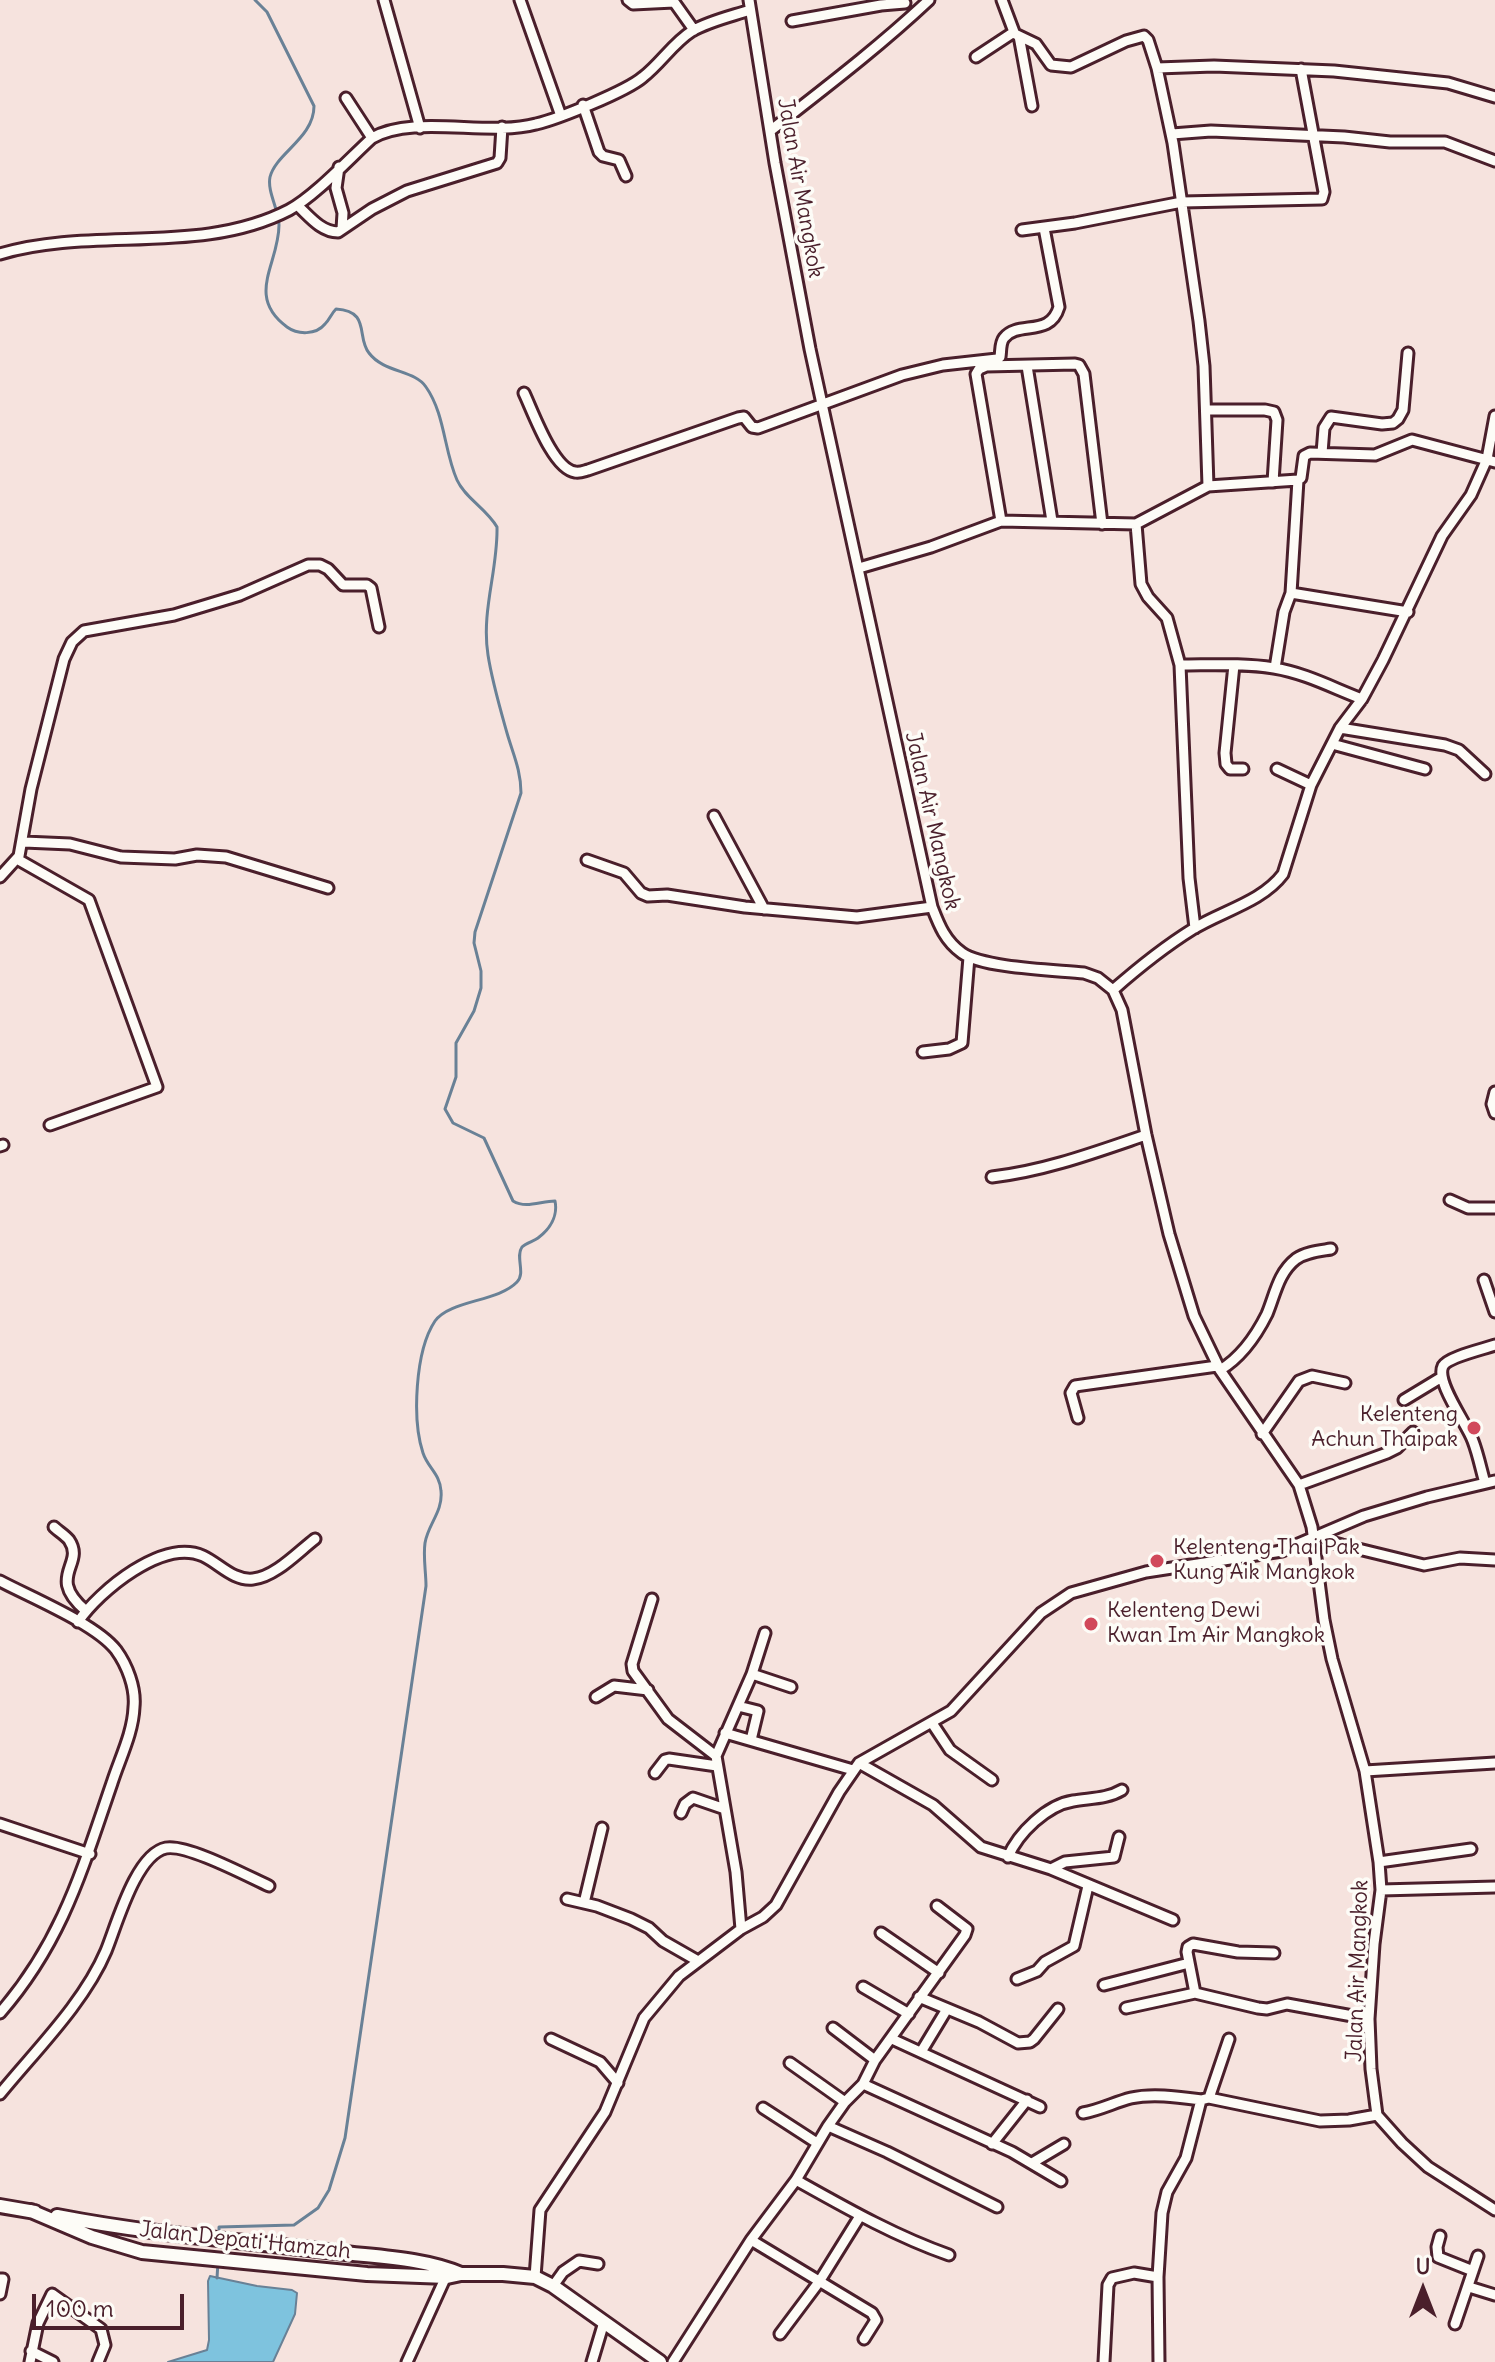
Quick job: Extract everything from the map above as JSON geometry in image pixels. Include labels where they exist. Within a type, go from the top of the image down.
[{"type":"main road","name":"Jalan Depati Hamzah","points":[[0,2206],[129,2229],[235,2240],[448,2273],[535,2277],[553,2286],[660,2362]]},
{"type":"main road","name":"Jalan Depati Hamzah","points":[[31,2211],[124,2247],[212,2260],[367,2274],[448,2273]]},
{"type":"street","points":[[384,0],[420,128]]},
{"type":"street","points":[[520,0],[561,116]]},
{"type":"street","points":[[628,0],[633,4],[674,2],[694,30]]},
{"type":"street","points":[[770,131],[911,19],[929,0]]},
{"type":"street","points":[[1002,0],[1016,35],[1032,106]]},
{"type":"street","points":[[792,21],[904,2],[911,19]]},
{"type":"street","points":[[0,254],[38,246],[208,234],[272,217],[297,205],[383,131],[534,125],[561,116],[642,78],[694,30],[750,5]]},
{"type":"street","name":"Jalan Air Mangkok","points":[[750,5],[810,349],[932,907],[941,931],[951,944],[969,957]]},
{"type":"street","points":[[976,57],[1016,35]]},
{"type":"street","points":[[1016,35],[1036,44],[1051,65],[1066,68],[1144,36],[1148,40],[1172,134],[1199,321],[1208,486]]},
{"type":"street","points":[[1157,68],[1301,69],[1448,83],[1495,97]]},
{"type":"street","points":[[1022,230],[1182,202],[1322,199],[1324,192],[1315,135],[1301,69]]},
{"type":"street","points":[[346,98],[372,138]]},
{"type":"street","points":[[583,105],[599,154],[619,160],[626,176]]},
{"type":"street","points":[[297,205],[321,228],[332,232],[342,229],[407,191],[497,163],[502,127]]},
{"type":"street","points":[[1172,134],[1211,131],[1390,142],[1445,142],[1495,161]]},
{"type":"street","points":[[339,167],[336,188],[343,213],[342,229]]},
{"type":"street","points":[[524,393],[553,453],[574,472],[588,470],[738,418],[744,417],[752,427],[758,428],[902,375],[943,365],[997,359],[1004,338],[1010,333],[1052,321],[1059,307],[1044,228]]},
{"type":"street","points":[[1322,453],[1324,428],[1331,417],[1382,424],[1398,419],[1403,410],[1408,353]]},
{"type":"street","points":[[1001,521],[976,374],[986,366],[1075,364],[1082,368],[1102,524]]},
{"type":"street","points":[[1027,366],[1052,521]]},
{"type":"street","points":[[1206,410],[1274,412],[1277,420],[1273,482]]},
{"type":"street","points":[[923,1052],[949,1049],[962,1043],[969,957],[1084,973],[1098,978],[1113,990],[1195,928],[1256,897],[1277,882],[1287,865],[1311,785],[1340,728],[1362,699],[1408,612],[1442,536],[1491,461],[1495,416]]},
{"type":"street","points":[[1275,668],[1284,612],[1291,593],[1298,480],[1301,478],[1304,456],[1322,453],[1375,455],[1412,440],[1491,461]]},
{"type":"street","points":[[859,568],[931,547],[1001,521],[1136,524],[1208,486],[1298,480]]},
{"type":"street","points":[[1136,524],[1141,584],[1167,618],[1180,665],[1189,878],[1195,928]]},
{"type":"street","points":[[0,877],[17,859],[24,842],[31,789],[64,659],[72,642],[84,631],[174,615],[240,595],[298,568],[320,565],[343,585],[367,585],[371,588],[379,627]]},
{"type":"street","points":[[1291,593],[1408,612]]},
{"type":"street","points":[[1180,665],[1275,668],[1306,676],[1362,699]]},
{"type":"street","points":[[1234,665],[1225,753],[1230,769],[1243,769]]},
{"type":"street","points":[[1340,728],[1445,745],[1459,750],[1485,774]]},
{"type":"street","points":[[1332,744],[1425,769]]},
{"type":"street","points":[[1277,769],[1311,785]]},
{"type":"street","points":[[714,816],[764,909]]},
{"type":"street","points":[[24,842],[70,844],[121,857],[226,857],[328,888]]},
{"type":"street","points":[[17,859],[89,900],[157,1087],[50,1125]]},
{"type":"street","points":[[587,860],[624,873],[644,895],[857,917],[932,907]]},
{"type":"street","name":"Jalan Air Mangkok","points":[[1113,990],[1126,1024],[1146,1135],[1169,1234],[1190,1303],[1218,1368],[1299,1485],[1319,1536],[1324,1620],[1332,1659],[1365,1771],[1379,1862],[1381,1890],[1369,2019],[1377,2115]]},
{"type":"street","points":[[1495,1092],[1492,1104],[1495,1113]]},
{"type":"street","points":[[992,1177],[1019,1174],[1067,1161],[1146,1135]]},
{"type":"street","points":[[1450,1200],[1468,1208],[1495,1208]]},
{"type":"street","points":[[1078,1418],[1071,1393],[1075,1386],[1218,1368],[1239,1356],[1267,1313],[1274,1290],[1287,1269],[1306,1253],[1331,1249]]},
{"type":"street","points":[[1484,1280],[1495,1312]]},
{"type":"street","points":[[535,2277],[540,2210],[605,2112],[644,2018],[679,1976],[776,1905],[856,1767],[951,1711],[1041,1613],[1071,1593],[1146,1572],[1282,1551],[1364,1516],[1490,1482],[1441,1370],[1447,1361],[1495,1345]]},
{"type":"street","points":[[1262,1434],[1299,1381],[1312,1376],[1345,1383]]},
{"type":"street","points":[[1404,1400],[1442,1377]]},
{"type":"street","points":[[1299,1485],[1387,1453],[1413,1432]]},
{"type":"street","points":[[54,1527],[73,1549],[73,1561],[66,1579],[68,1591],[86,1611]]},
{"type":"street","points":[[1319,1536],[1331,1542],[1424,1565],[1460,1558],[1495,1560]]},
{"type":"street","points":[[78,1622],[86,1611],[145,1562],[178,1552],[202,1555],[242,1580],[250,1580],[275,1569],[315,1539]]},
{"type":"street","points":[[0,1581],[78,1622],[116,1649],[132,1683],[135,1706],[129,1735],[90,1854],[66,1913],[35,1970],[0,2013]]},
{"type":"street","points":[[652,1599],[632,1664],[633,1671],[668,1719],[716,1761]]},
{"type":"street","points":[[741,1929],[736,1872],[716,1761],[752,1674],[765,1633]]},
{"type":"street","points":[[752,1674],[791,1687]]},
{"type":"street","points":[[596,1697],[614,1686],[648,1690]]},
{"type":"street","points":[[738,1706],[758,1711],[751,1740]]},
{"type":"street","points":[[932,1723],[950,1750],[992,1780]]},
{"type":"street","points":[[725,1733],[856,1767],[933,1805],[981,1847],[1051,1869],[1173,1920]]},
{"type":"street","points":[[655,1773],[669,1759],[716,1761]]},
{"type":"street","points":[[1365,1771],[1495,1763]]},
{"type":"street","points":[[1008,1857],[1025,1830],[1054,1809],[1066,1802],[1105,1797],[1122,1790]]},
{"type":"street","points":[[681,1813],[685,1804],[693,1798],[725,1809]]},
{"type":"street","points":[[0,1824],[90,1854]]},
{"type":"street","points":[[584,1903],[602,1828]]},
{"type":"street","points":[[1051,1869],[1065,1862],[1114,1857],[1119,1837]]},
{"type":"street","points":[[0,2094],[85,1990],[103,1958],[138,1871],[153,1853],[168,1847],[186,1850],[269,1886]]},
{"type":"street","points":[[1379,1862],[1471,1849]]},
{"type":"street","points":[[1017,1979],[1037,1971],[1045,1962],[1074,1946],[1088,1886]]},
{"type":"street","points":[[1381,1890],[1495,1887]]},
{"type":"street","points":[[567,1899],[649,1928],[663,1941],[698,1961]]},
{"type":"street","points":[[673,2362],[751,2240],[796,2180],[828,2126],[863,2084],[875,2060],[967,1929],[937,1906]]},
{"type":"street","points":[[881,1933],[939,1973]]},
{"type":"street","points":[[1195,1993],[1187,1952],[1193,1944],[1238,1952],[1274,1953]]},
{"type":"street","points":[[1104,1985],[1189,1963]]},
{"type":"street","points":[[863,1987],[909,2014]]},
{"type":"street","points":[[1126,2008],[1195,1993],[1258,2008],[1287,2004],[1369,2019]]},
{"type":"street","points":[[919,1997],[979,2022],[1018,2043],[1034,2039],[1058,2009]]},
{"type":"street","points":[[921,2052],[947,2009]]},
{"type":"street","points":[[833,2028],[875,2060]]},
{"type":"street","points":[[551,2039],[600,2062],[618,2083]]},
{"type":"street","points":[[892,2039],[1040,2107]]},
{"type":"street","points":[[1159,2362],[1158,2277],[1162,2213],[1167,2192],[1186,2158],[1229,2039]]},
{"type":"street","points":[[790,2063],[845,2102]]},
{"type":"street","points":[[863,2084],[1032,2163],[1061,2181]]},
{"type":"street","points":[[1083,2113],[1104,2109],[1133,2097],[1163,2096],[1205,2099],[1320,2121],[1377,2115],[1428,2167],[1495,2210]]},
{"type":"street","points":[[992,2144],[1027,2100]]},
{"type":"street","points":[[763,2108],[817,2143]]},
{"type":"street","points":[[828,2126],[997,2207]]},
{"type":"street","points":[[1032,2163],[1064,2144]]},
{"type":"street","points":[[796,2180],[914,2243],[949,2255]]},
{"type":"street","points":[[780,2334],[819,2282],[860,2216]]},
{"type":"street","points":[[1440,2236],[1438,2257],[1473,2271]]},
{"type":"street","points":[[751,2240],[875,2317],[864,2339]]},
{"type":"street","points":[[1455,2324],[1478,2256]]},
{"type":"street","points":[[553,2286],[563,2272],[579,2261],[598,2264]]},
{"type":"street","points":[[407,2362],[448,2273]]},
{"type":"street","points":[[1104,2362],[1108,2285],[1112,2278],[1134,2273],[1158,2277]]},
{"type":"street","points":[[0,2279],[3,2279],[0,2294]]},
{"type":"street","points":[[1469,2287],[1495,2295]]},
{"type":"street","points":[[53,2362],[31,2356],[38,2323],[52,2294],[101,2329],[105,2345],[98,2362]]},
{"type":"street","points":[[592,2362],[604,2322]]},
{"type":"water","points":[[210,2276],[297,2293],[295,2314],[273,2362],[168,2362],[207,2350]]},
{"type":"waterway","points":[[219,2234],[219,2227],[294,2225],[318,2208],[329,2190],[345,2138],[426,1586],[425,1543],[441,1498],[438,1480],[423,1453],[417,1423],[417,1386],[423,1350],[428,1334],[442,1314],[498,1294],[517,1282],[521,1274],[522,1247],[546,1231],[556,1207],[555,1201],[528,1205],[513,1201],[484,1138],[453,1123],[445,1109],[456,1077],[456,1043],[474,1011],[481,988],[475,932],[521,793],[486,639],[497,527],[457,480],[441,421],[426,387],[415,377],[375,360],[365,347],[361,326],[354,314],[336,309],[321,328],[301,332],[287,327],[268,303],[267,279],[279,225],[270,177],[279,160],[308,127],[314,106],[267,12],[255,0]]},
{"type":"waterway","points":[[217,2278],[218,2262]]},
{"type":"place","name":"Kelenteng Achun Thaipak","points":[[1474,1428]]},
{"type":"place","name":"Kelenteng Thai Pak Kung Aik Mangkok","points":[[1157,1561]]},
{"type":"place","name":"Kelenteng Dewi Kwan Im Air Mangkok","points":[[1091,1624]]}]
